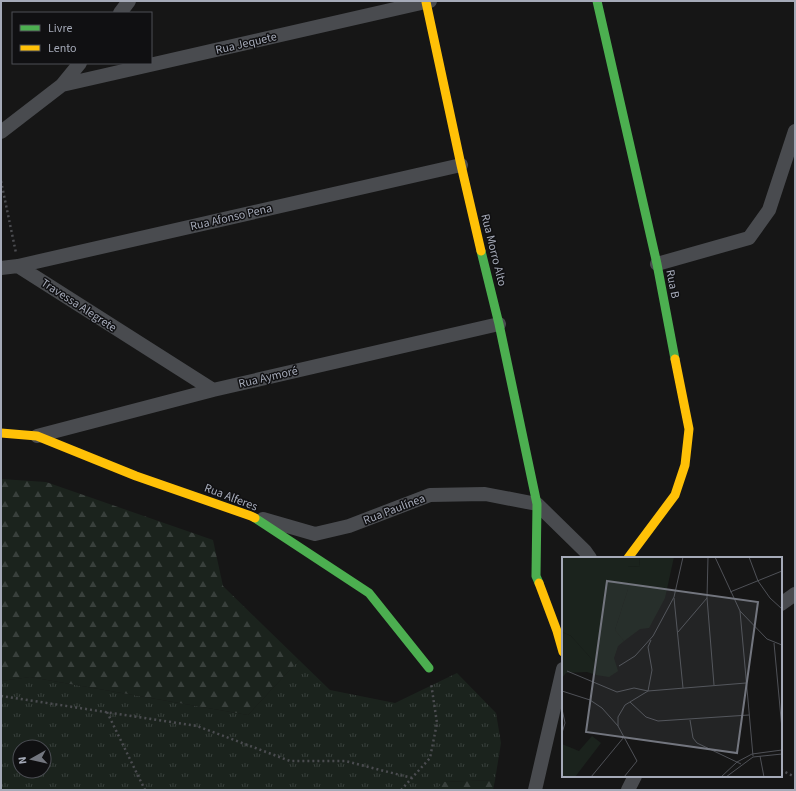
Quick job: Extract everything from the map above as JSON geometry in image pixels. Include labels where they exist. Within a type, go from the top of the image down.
[{"type":"street","points":[[121,12],[129,1]]},
{"type":"street","name":"Rua Jequete","points":[[62,85],[428,1]]},
{"type":"street","name":"Rua Morro Alto","points":[[428,1],[461,165],[500,324],[537,504],[536,576],[557,631],[562,648]]},
{"type":"street","name":"Rua B","points":[[597,1],[657,264],[689,429],[685,465],[675,495],[629,557]]},
{"type":"street","points":[[1,132],[62,85],[79,64]]},
{"type":"street","points":[[657,264],[749,238],[769,210],[795,131]]},
{"type":"street","name":"Rua Afonso Pena","points":[[1,268],[18,266],[461,165]]},
{"type":"street","name":"Travessa Alegrete","points":[[18,266],[213,390]]},
{"type":"street","name":"Rua Aymoré","points":[[38,436],[213,390],[500,324]]},
{"type":"street","name":"Rua Alferes","points":[[1,433],[38,436],[136,476],[251,516],[369,593],[429,668]]},
{"type":"street","name":"Rua Paulínea","points":[[251,516],[315,534],[349,526],[430,496],[485,494],[537,504]]},
{"type":"street","points":[[537,504],[589,557]]},
{"type":"street","points":[[782,603],[795,594]]},
{"type":"street","points":[[535,790],[562,673]]},
{"type":"street","points":[[628,790],[634,777]]},
{"type":"path","points":[[1,181],[18,266]]},
{"type":"path","points":[[401,790],[430,758],[437,723],[429,668]]},
{"type":"path","points":[[1,696],[197,726],[290,761],[345,761],[412,778]]},
{"type":"path","points":[[107,712],[145,790]]},
{"type":"path","points":[[782,771],[795,778]]},
{"type":"green space","points":[[1,479],[46,482],[213,540],[223,586],[299,660],[248,715],[30,677],[1,681]]},
{"type":"green space","points":[[299,660],[330,690],[395,703],[457,673],[496,713],[501,743],[495,780],[443,782],[437,790],[1,790],[1,681],[30,677],[248,715]]},
{"type":"green space","points":[[495,780],[493,790],[437,790],[442,782]]},
{"type":"traffic: fast","points":[[597,1],[657,264],[675,359]]},
{"type":"traffic: fast","points":[[481,251],[499,324],[537,504],[536,576],[539,583]]},
{"type":"traffic: fast","points":[[255,518],[369,593],[429,668]]},
{"type":"traffic: slow","points":[[426,2],[481,251]]},
{"type":"traffic: slow","points":[[629,557],[675,495],[685,465],[689,429],[675,359]]},
{"type":"traffic: slow","points":[[1,433],[37,436],[136,476],[255,518]]},
{"type":"traffic: slow","points":[[539,583],[562,648]]}]
